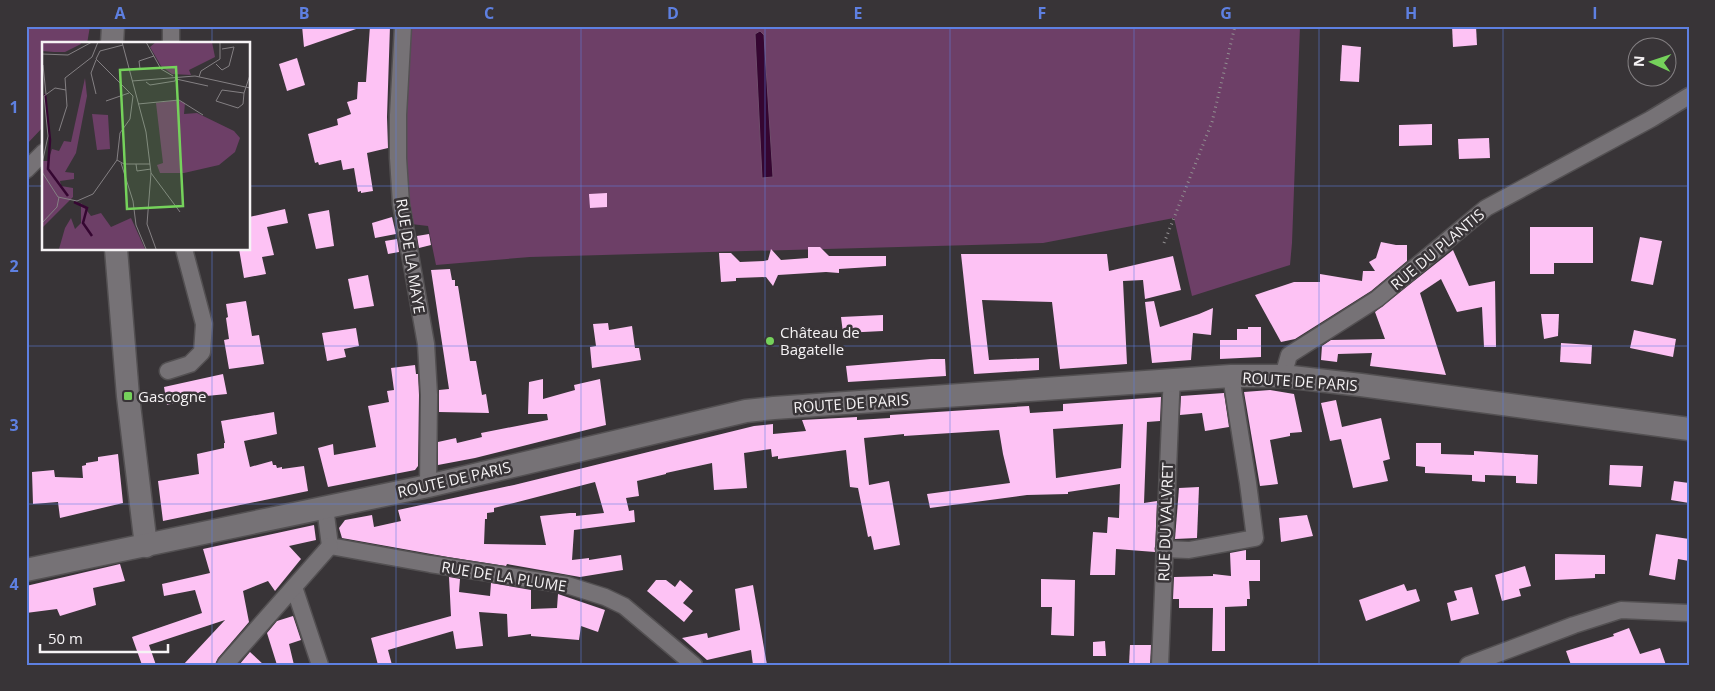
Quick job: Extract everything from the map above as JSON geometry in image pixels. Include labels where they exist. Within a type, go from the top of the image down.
[{"type":"main road","points":[[116,250],[128,396],[146,546]]},
{"type":"main road","name":"ROUTE DE PARIS","points":[[26,570],[428,486],[746,411],[1231,376],[1283,376],[1689,429]]},
{"type":"street","points":[[171,26],[171,42]]},
{"type":"street","name":"RUE DE LA MAYE","points":[[403,26],[398,115],[398,158],[401,204],[426,344],[429,395],[428,486]]},
{"type":"street","name":"RUE DU PLANTIS","points":[[1283,376],[1289,355],[1377,299],[1486,208],[1651,119],[1689,96]]},
{"type":"street","points":[[26,170],[42,154]]},
{"type":"street","points":[[168,371],[190,364],[202,352],[204,324],[184,250]]},
{"type":"street","points":[[1164,550],[1189,550],[1255,538],[1231,376]]},
{"type":"street","name":"RUE DU VALVRET","points":[[1160,665],[1172,380]]},
{"type":"street","points":[[225,665],[330,546],[325,507]]},
{"type":"street","name":"RUE DE LA PLUME","points":[[330,546],[430,564],[567,585],[605,597],[624,606],[694,665]]},
{"type":"street","points":[[294,587],[320,665]]},
{"type":"street","points":[[1468,665],[1574,625],[1621,610],[1689,613]]},
{"type":"path","points":[[1164,243],[1212,122],[1235,26]]},
{"type":"shaded area","points":[[26,26],[90,26],[87,42],[42,42],[42,128],[26,145]]},
{"type":"shaded area","points":[[408,26],[1300,26],[1290,265],[1192,296],[1174,218],[1043,243],[530,257],[436,265],[428,226],[411,224],[406,182]]},
{"type":"shaded area","points":[[760,31],[764,35],[773,177],[762,178],[755,34]]},
{"type":"building","points":[[302,26],[359,26],[359,28],[304,47]]},
{"type":"building","points":[[370,26],[390,26],[387,117],[388,148],[367,153],[373,191],[361,193],[361,191],[358,192],[354,168],[343,170],[341,160],[319,165],[318,162],[315,163],[308,134],[338,125],[337,119],[351,114],[347,102],[357,99],[358,82],[366,82]]},
{"type":"building","points":[[1452,26],[1476,26],[1477,45],[1453,47]]},
{"type":"building","points":[[1342,45],[1361,47],[1359,82],[1340,81]]},
{"type":"building","points":[[297,58],[305,85],[287,91],[279,64]]},
{"type":"building","points":[[1432,124],[1432,145],[1399,146],[1399,125]]},
{"type":"building","points":[[1489,138],[1490,158],[1459,159],[1458,139]]},
{"type":"building","points":[[607,193],[607,207],[590,208],[589,194]]},
{"type":"building","points":[[285,209],[288,223],[267,227],[274,255],[262,257],[266,274],[244,278],[239,250],[250,250],[250,217]]},
{"type":"building","points":[[329,210],[334,246],[316,249],[308,214]]},
{"type":"building","points":[[392,217],[396,234],[375,238],[372,223]]},
{"type":"building","points":[[1530,227],[1593,227],[1593,263],[1554,263],[1554,274],[1530,274]]},
{"type":"building","points":[[429,234],[431,245],[419,248],[417,236]]},
{"type":"building","points":[[1640,237],[1662,241],[1653,285],[1631,281]]},
{"type":"building","points":[[397,239],[399,252],[388,254],[385,241]]},
{"type":"building","points":[[1381,242],[1407,245],[1407,261],[1371,291],[1295,339],[1281,342],[1255,295],[1294,282],[1320,282],[1320,274],[1362,281],[1363,271],[1375,271],[1369,262],[1376,258]]},
{"type":"building","points":[[808,247],[820,247],[829,256],[886,256],[886,266],[839,269],[839,273],[778,275],[773,286],[766,277],[736,278],[736,281],[721,282],[719,253],[731,253],[740,262],[764,261],[768,260],[771,249],[781,260],[808,258]]},
{"type":"building","points":[[1453,250],[1469,286],[1495,281],[1496,347],[1484,347],[1482,307],[1457,312],[1441,279],[1420,293],[1446,375],[1370,366],[1372,353],[1338,354],[1337,362],[1321,360],[1322,346],[1331,340],[1385,339],[1375,312]]},
{"type":"building","points":[[961,254],[1107,254],[1109,271],[1173,256],[1181,290],[1145,299],[1143,280],[1123,281],[1127,364],[1060,369],[1052,302],[982,300],[989,360],[1039,358],[1039,370],[974,374]]},
{"type":"building","points":[[450,269],[452,280],[455,280],[455,286],[458,286],[470,361],[476,361],[482,395],[486,394],[489,413],[439,412],[439,390],[449,389],[431,270]]},
{"type":"building","points":[[368,275],[374,306],[354,309],[348,279]]},
{"type":"building","points":[[246,301],[252,336],[259,335],[264,364],[229,369],[224,340],[229,339],[226,304]]},
{"type":"building","points":[[1154,301],[1160,327],[1213,308],[1211,335],[1193,333],[1191,360],[1152,363],[1145,302]]},
{"type":"building","points":[[1541,314],[1559,314],[1558,336],[1544,339]]},
{"type":"building","points":[[883,315],[883,331],[843,333],[841,317]]},
{"type":"building","points":[[608,323],[609,330],[632,326],[635,348],[639,348],[641,360],[592,368],[590,347],[596,346],[593,324]]},
{"type":"building","points":[[1248,327],[1261,327],[1261,357],[1220,359],[1220,340],[1237,340],[1237,329],[1248,329]]},
{"type":"building","points":[[356,328],[359,346],[344,349],[346,357],[327,361],[322,333]]},
{"type":"building","points":[[1634,330],[1676,339],[1673,357],[1630,348]]},
{"type":"building","points":[[1561,343],[1592,345],[1591,364],[1560,362]]},
{"type":"building","points":[[945,359],[946,376],[848,382],[846,366]]},
{"type":"building","points":[[415,365],[416,374],[418,374],[419,395],[418,466],[415,470],[328,487],[318,448],[333,444],[334,455],[376,447],[368,406],[389,402],[387,391],[394,390],[391,368]]},
{"type":"building","points":[[223,374],[227,394],[196,397],[167,405],[164,387]]},
{"type":"building","points":[[543,379],[543,399],[575,390],[574,385],[600,379],[606,425],[475,458],[438,465],[438,442],[456,438],[457,443],[482,437],[481,433],[548,420],[547,414],[528,414],[529,382]]},
{"type":"building","points":[[1270,390],[1294,394],[1302,432],[1290,433],[1290,436],[1270,440],[1278,484],[1260,486],[1244,392]]},
{"type":"building","points":[[1224,393],[1229,427],[1205,431],[1202,413],[1180,415],[1181,396]]},
{"type":"building","points":[[1161,397],[1160,421],[1147,422],[1144,503],[1157,501],[1155,552],[1116,549],[1115,575],[1090,575],[1093,532],[1107,533],[1108,517],[1119,518],[1120,484],[1068,492],[1068,494],[1027,495],[930,508],[927,494],[1010,483],[999,430],[904,436],[904,434],[864,438],[869,485],[889,481],[900,545],[874,550],[871,536],[868,537],[858,488],[850,487],[846,450],[778,459],[778,456],[772,457],[771,449],[744,453],[747,488],[714,490],[712,463],[637,481],[639,496],[626,498],[629,511],[634,510],[635,522],[574,530],[572,560],[589,558],[589,560],[621,555],[623,570],[580,577],[507,564],[506,566],[448,557],[342,538],[339,528],[345,520],[372,515],[374,527],[401,521],[398,510],[514,485],[754,426],[773,424],[773,434],[806,431],[802,420],[857,417],[857,420],[890,418],[890,415],[1029,406],[1030,413],[1063,411],[1063,404]],"holes":[[[1123,424],[1121,468],[1056,478],[1053,429]],[[595,482],[604,513],[576,516],[576,513],[540,516],[546,545],[484,544],[485,519],[487,519],[487,513],[494,512],[494,508]]]},
{"type":"building","points":[[1336,400],[1342,427],[1381,418],[1390,459],[1383,461],[1388,481],[1353,488],[1341,439],[1330,441],[1321,403]]},
{"type":"building","points":[[274,412],[277,434],[244,441],[250,467],[272,461],[273,465],[276,465],[277,468],[282,467],[282,469],[304,466],[308,491],[163,521],[158,481],[199,474],[197,454],[224,448],[225,443],[221,421]]},
{"type":"building","points":[[1416,443],[1441,443],[1441,454],[1474,455],[1474,451],[1538,455],[1537,484],[1516,483],[1516,476],[1485,475],[1485,482],[1472,481],[1472,475],[1425,473],[1425,467],[1416,466]]},
{"type":"building","points":[[118,454],[123,503],[60,518],[58,502],[33,504],[32,472],[54,470],[55,477],[83,478],[82,466],[86,465],[86,463],[98,461],[98,457]]},
{"type":"building","points":[[1610,465],[1643,466],[1641,487],[1609,485]]},
{"type":"building","points":[[1674,481],[1689,483],[1689,503],[1671,500]]},
{"type":"building","points":[[1199,487],[1197,538],[1175,539],[1179,488]]},
{"type":"building","points":[[1307,515],[1313,536],[1281,542],[1279,518]]},
{"type":"building","points":[[314,525],[316,540],[289,546],[301,559],[275,591],[268,581],[243,591],[249,622],[218,658],[215,665],[183,665],[225,620],[149,645],[156,665],[142,665],[132,637],[202,613],[195,590],[164,596],[162,584],[210,573],[203,549]]},
{"type":"building","points":[[1656,534],[1689,539],[1689,561],[1678,559],[1675,580],[1649,575]]},
{"type":"building","points":[[1246,550],[1246,560],[1260,560],[1260,581],[1249,581],[1250,599],[1247,599],[1247,606],[1225,607],[1225,651],[1212,651],[1213,608],[1179,608],[1179,599],[1173,599],[1174,577],[1213,576],[1213,574],[1231,576],[1230,553]]},
{"type":"building","points":[[1555,554],[1605,555],[1605,574],[1595,574],[1595,578],[1555,580]]},
{"type":"building","points":[[120,564],[125,581],[93,588],[96,605],[60,616],[57,609],[26,613],[26,586]]},
{"type":"building","points":[[1525,566],[1531,586],[1519,589],[1521,596],[1502,601],[1495,575]]},
{"type":"building","points":[[449,577],[460,579],[459,592],[490,596],[491,583],[531,590],[531,609],[557,608],[558,594],[605,610],[598,632],[581,626],[579,640],[531,636],[531,634],[508,637],[507,614],[479,612],[483,646],[456,649],[453,631],[388,650],[392,665],[378,665],[371,638],[451,616]]},
{"type":"building","points":[[1041,579],[1075,580],[1074,636],[1051,635],[1052,607],[1041,607]]},
{"type":"building","points":[[656,580],[666,580],[675,587],[680,580],[693,591],[683,603],[693,611],[684,622],[647,591]]},
{"type":"building","points":[[1404,584],[1407,591],[1416,589],[1420,601],[1366,621],[1359,600]]},
{"type":"building","points":[[753,585],[767,665],[753,665],[751,650],[707,660],[682,638],[707,633],[708,638],[740,630],[735,589]]},
{"type":"building","points":[[1472,587],[1479,614],[1451,621],[1447,603],[1457,600],[1454,591]]},
{"type":"building","points":[[293,616],[301,640],[289,644],[294,665],[277,665],[267,633],[277,621]]},
{"type":"building","points":[[1629,628],[1640,654],[1660,648],[1666,665],[1571,665],[1566,651],[1614,636],[1613,634]]},
{"type":"building","points":[[1105,641],[1106,656],[1093,656],[1093,642]]},
{"type":"building","points":[[1130,645],[1151,645],[1150,665],[1129,665]]},
{"type":"building","points":[[250,652],[264,665],[239,665]]},
{"type":"place","name":"Château de Bagatelle","points":[[770,341]]},
{"type":"place","name":"Gascogne","points":[[128,396]]}]
